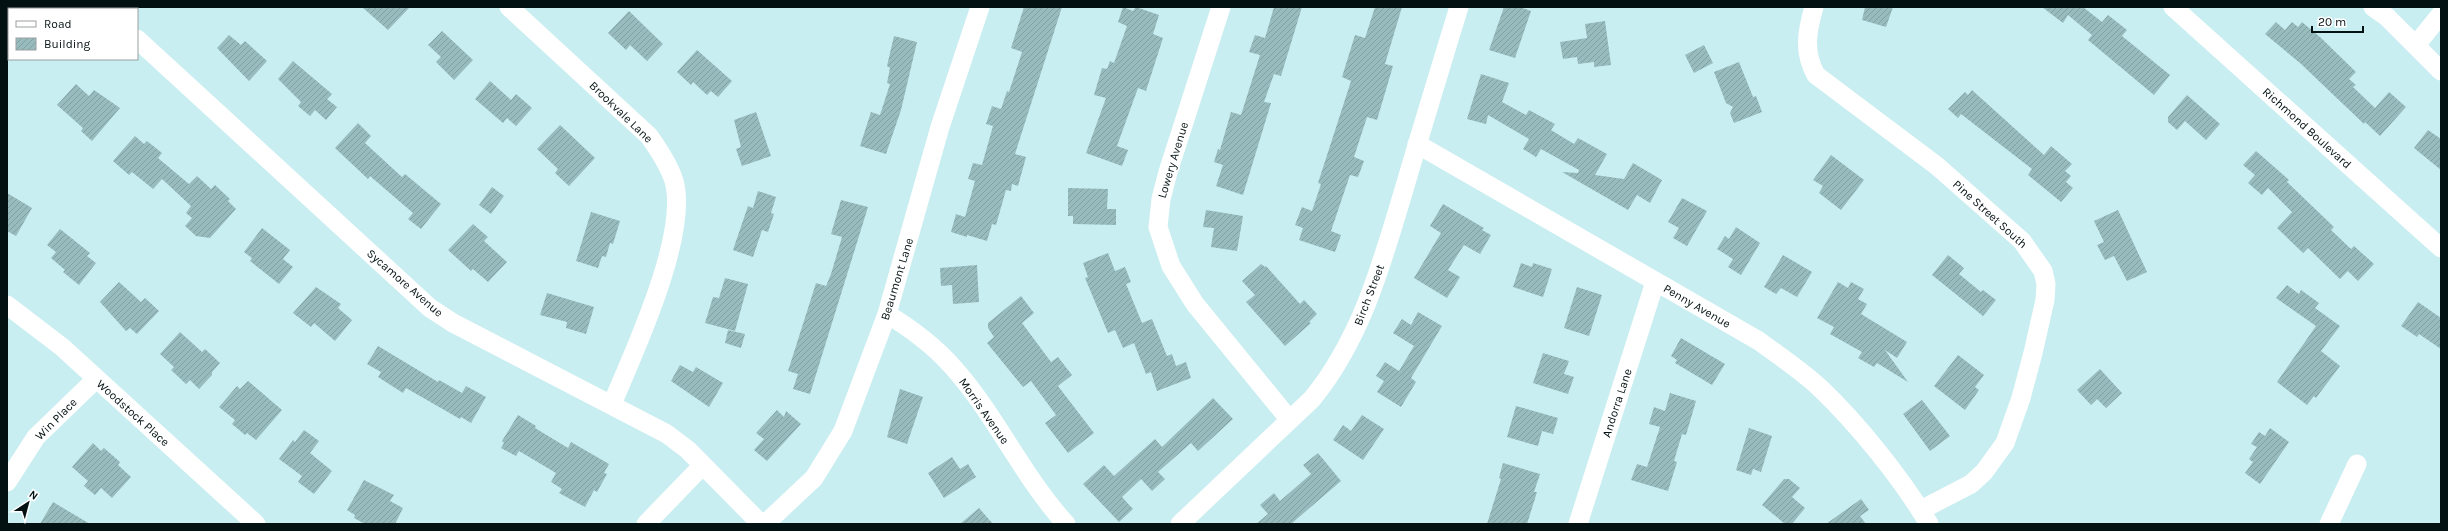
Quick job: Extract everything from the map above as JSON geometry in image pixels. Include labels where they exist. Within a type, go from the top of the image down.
[{"type":"street","name":"Brookvale Lane","points":[[508,7],[649,136],[665,160],[674,182],[677,200],[674,237],[641,336],[612,404]]},
{"type":"street","name":"Beaumont Lane","points":[[765,524],[814,478],[832,452],[843,431],[887,314],[940,128],[980,7]]},
{"type":"street","name":"Lowery Avenue","points":[[1221,7],[1168,172],[1161,199],[1158,227],[1171,266],[1195,304],[1289,419]]},
{"type":"street","name":"Birch Street","points":[[1180,524],[1289,419],[1312,399],[1330,377],[1366,308],[1374,288],[1459,7]]},
{"type":"street","name":"Pine Street South","points":[[1814,7],[1809,25],[1807,50],[1809,62],[1816,75],[1937,166],[2022,241],[2043,271],[2046,284],[2045,300],[2029,368],[2005,443],[1984,472],[1971,484],[1925,517]]},
{"type":"street","name":"Richmond Boulevard","points":[[2173,7],[2441,248]]},
{"type":"street","points":[[2373,7],[2416,45],[2441,71]]},
{"type":"street","points":[[2416,45],[2441,14]]},
{"type":"street","name":"Sycamore Avenue","points":[[138,40],[430,308],[452,323],[612,404],[667,434],[703,465],[762,524]]},
{"type":"street","name":"Penny Avenue","points":[[1417,144],[1759,341],[1820,388],[1870,445],[1925,517]]},
{"type":"street","name":"Andorra Lane","points":[[1578,524],[1655,282]]},
{"type":"street","name":"Woodstock Place","points":[[7,305],[62,347],[256,524]]},
{"type":"street","name":"Morris Avenue","points":[[887,314],[909,328],[952,367],[1029,476],[1066,524]]},
{"type":"street","name":"Win Place","points":[[7,482],[36,437],[96,379]]},
{"type":"street","points":[[2329,524],[2357,464]]},
{"type":"street","points":[[646,524],[703,465]]},
{"type":"building","points":[[362,7],[410,7],[388,30]]},
{"type":"building","points":[[1024,7],[1062,7],[1015,154],[1026,157],[1018,186],[1012,184],[1011,191],[1006,190],[996,225],[992,224],[987,241],[967,235],[967,237],[951,232],[956,214],[965,217],[975,181],[968,179],[973,163],[982,165],[993,126],[986,124],[992,106],[1001,109],[1007,91],[1009,92],[1022,52],[1011,48]]},
{"type":"building","points":[[1123,7],[1133,11],[1136,7],[1159,15],[1153,34],[1163,38],[1146,91],[1138,88],[1117,146],[1128,150],[1122,166],[1086,153],[1106,98],[1094,95],[1102,68],[1107,69],[1110,61],[1114,63],[1127,26],[1118,22]]},
{"type":"building","points":[[1274,7],[1302,7],[1281,76],[1274,74],[1264,102],[1271,103],[1243,195],[1216,186],[1223,165],[1214,162],[1218,149],[1220,150],[1231,112],[1241,115],[1260,55],[1249,52],[1255,35],[1265,38]]},
{"type":"building","points":[[1375,7],[1402,7],[1385,64],[1393,66],[1377,120],[1367,117],[1354,157],[1364,161],[1358,177],[1350,175],[1331,231],[1341,235],[1335,252],[1299,240],[1303,228],[1295,225],[1302,207],[1312,211],[1321,184],[1318,183],[1351,81],[1342,77],[1355,35],[1365,38]]},
{"type":"building","points":[[1504,7],[1520,7],[1531,11],[1515,58],[1489,50]]},
{"type":"building","points":[[1865,7],[1893,7],[1886,27],[1862,20]]},
{"type":"building","points":[[2042,7],[2083,7],[2102,22],[2108,15],[2127,30],[2122,36],[2170,75],[2154,95],[2088,40],[2092,35],[2068,15],[2063,23]]},
{"type":"building","points":[[629,11],[663,44],[647,61],[630,45],[626,50],[608,33]]},
{"type":"building","points":[[1605,21],[1611,65],[1594,67],[1594,62],[1578,64],[1577,57],[1563,59],[1560,42],[1587,38],[1585,24]]},
{"type":"building","points":[[2276,22],[2285,30],[2292,22],[2298,27],[2302,22],[2320,37],[2356,72],[2349,79],[2356,85],[2353,87],[2375,108],[2389,92],[2406,107],[2380,136],[2365,122],[2364,124],[2300,63],[2265,34]]},
{"type":"building","points":[[442,31],[473,60],[454,80],[436,62],[441,57],[428,45]]},
{"type":"building","points":[[229,35],[241,45],[245,41],[267,61],[249,81],[217,48]]},
{"type":"building","points":[[894,36],[917,42],[901,110],[886,154],[860,146],[871,112],[880,115],[890,84],[887,83],[890,68],[887,66]]},
{"type":"building","points":[[1704,45],[1713,63],[1694,73],[1685,55]]},
{"type":"building","points":[[697,50],[732,81],[718,97],[711,91],[707,95],[693,82],[691,85],[677,72]]},
{"type":"building","points":[[293,61],[332,94],[327,99],[337,107],[326,120],[315,110],[310,116],[298,106],[301,102],[278,79]]},
{"type":"building","points":[[1739,62],[1753,97],[1756,96],[1762,112],[1734,123],[1730,113],[1733,107],[1726,103],[1714,72]]},
{"type":"building","points":[[1481,74],[1509,83],[1502,102],[1526,115],[1529,110],[1555,124],[1551,130],[1574,144],[1578,138],[1607,154],[1595,175],[1624,179],[1633,163],[1662,180],[1650,203],[1637,195],[1628,210],[1562,172],[1578,173],[1579,170],[1541,149],[1536,157],[1523,149],[1529,139],[1488,115],[1486,124],[1467,119]]},
{"type":"building","points":[[490,81],[511,100],[516,94],[532,108],[516,126],[507,118],[503,123],[475,99]]},
{"type":"building","points":[[76,84],[89,96],[94,90],[120,108],[92,141],[81,131],[83,128],[57,105]]},
{"type":"building","points":[[1972,90],[2044,155],[2051,146],[2072,164],[2065,171],[2071,176],[2066,182],[2073,188],[2061,202],[2028,175],[2032,169],[1961,114],[1958,118],[1948,109],[1965,92],[1968,95]]},
{"type":"building","points":[[2187,95],[2220,124],[2206,140],[2185,121],[2177,130],[2168,122],[2168,117]]},
{"type":"building","points":[[756,112],[771,156],[742,166],[736,149],[741,147],[734,120]]},
{"type":"building","points":[[358,123],[371,136],[365,143],[402,177],[405,174],[441,204],[421,229],[408,219],[413,213],[370,176],[368,179],[335,148]]},
{"type":"building","points":[[560,125],[595,158],[569,186],[555,173],[558,169],[537,149]]},
{"type":"building","points":[[2428,130],[2441,139],[2441,170],[2414,148]]},
{"type":"building","points":[[135,136],[144,144],[147,141],[162,153],[158,158],[189,184],[197,176],[211,189],[215,185],[230,199],[228,201],[236,209],[210,238],[196,236],[185,226],[192,218],[186,213],[191,206],[162,179],[153,189],[132,172],[129,175],[113,161]]},
{"type":"building","points":[[2256,151],[2289,180],[2287,182],[2334,227],[2331,230],[2351,249],[2354,246],[2374,264],[2358,281],[2348,271],[2340,279],[2308,248],[2303,253],[2277,228],[2292,212],[2268,188],[2262,195],[2248,183],[2255,175],[2243,165]]},
{"type":"building","points":[[1831,155],[1864,180],[1841,210],[1819,193],[1823,186],[1813,180]]},
{"type":"building","points":[[492,187],[504,196],[491,214],[479,205]]},
{"type":"building","points":[[1068,188],[1108,189],[1107,209],[1116,209],[1116,225],[1073,224],[1073,216],[1068,216]]},
{"type":"building","points":[[758,191],[776,197],[771,213],[774,214],[768,232],[762,230],[753,257],[733,250],[748,206],[753,208]]},
{"type":"building","points":[[7,193],[32,208],[16,236],[7,231]]},
{"type":"building","points":[[1682,198],[1707,211],[1687,246],[1673,238],[1679,228],[1668,222]]},
{"type":"building","points":[[841,200],[868,207],[810,394],[793,389],[798,374],[788,371],[816,283],[826,286],[831,274],[842,237],[831,234]]},
{"type":"building","points":[[1443,204],[1484,228],[1482,230],[1491,235],[1480,254],[1464,245],[1448,270],[1460,277],[1447,298],[1414,278],[1441,233],[1430,226]]},
{"type":"building","points":[[1206,210],[1243,216],[1237,251],[1211,247],[1214,228],[1203,227]]},
{"type":"building","points":[[2118,210],[2147,272],[2127,281],[2114,256],[2105,260],[2097,245],[2104,242],[2094,221]]},
{"type":"building","points":[[591,212],[620,221],[613,244],[610,243],[606,257],[602,256],[598,268],[576,261]]},
{"type":"building","points":[[473,224],[488,237],[484,241],[507,262],[488,282],[473,269],[471,271],[448,250]]},
{"type":"building","points":[[1736,227],[1760,243],[1741,275],[1728,267],[1733,259],[1717,249],[1725,236],[1729,239]]},
{"type":"building","points":[[262,228],[290,250],[283,259],[293,267],[279,284],[250,261],[252,258],[244,252]]},
{"type":"building","points":[[60,229],[90,253],[87,256],[96,263],[79,285],[63,272],[65,270],[51,258],[56,252],[47,245]]},
{"type":"building","points":[[1108,253],[1115,271],[1125,267],[1131,282],[1126,284],[1142,323],[1152,319],[1167,356],[1172,354],[1176,366],[1186,362],[1191,378],[1157,391],[1151,372],[1146,374],[1134,343],[1123,348],[1115,330],[1108,333],[1085,278],[1088,277],[1083,263]]},
{"type":"building","points":[[1783,255],[1812,272],[1797,297],[1781,288],[1776,294],[1764,287]]},
{"type":"building","points":[[1948,255],[1964,268],[1959,274],[1981,292],[1983,290],[1996,300],[1983,316],[1932,275]]},
{"type":"building","points":[[1521,263],[1532,267],[1533,263],[1552,269],[1543,297],[1513,287]]},
{"type":"building","points":[[1261,264],[1265,267],[1266,266],[1300,304],[1304,300],[1317,314],[1309,322],[1311,323],[1285,346],[1246,302],[1255,295],[1242,281]]},
{"type":"building","points":[[977,265],[979,302],[953,304],[952,285],[941,286],[940,268]]},
{"type":"building","points":[[725,278],[748,284],[735,331],[705,323],[713,297],[719,298]]},
{"type":"building","points":[[119,282],[141,302],[145,298],[159,311],[137,334],[130,328],[126,331],[100,302]]},
{"type":"building","points":[[1838,282],[1848,288],[1851,282],[1864,289],[1858,299],[1867,304],[1861,314],[1907,342],[1897,358],[1885,350],[1908,382],[1877,363],[1874,367],[1858,358],[1862,352],[1830,334],[1834,327],[1817,318]]},
{"type":"building","points":[[2287,285],[2299,294],[2301,290],[2319,303],[2315,308],[2340,326],[2321,351],[2340,366],[2316,398],[2314,396],[2307,405],[2277,382],[2316,326],[2276,298]]},
{"type":"building","points":[[316,287],[341,304],[338,308],[352,320],[335,341],[314,323],[311,327],[293,313]]},
{"type":"building","points":[[1577,287],[1602,295],[1589,336],[1564,328]]},
{"type":"building","points":[[547,293],[594,307],[586,334],[566,328],[567,322],[540,315]]},
{"type":"building","points":[[1021,296],[1034,313],[1022,323],[1051,362],[1058,357],[1072,375],[1058,386],[1094,433],[1068,453],[1045,423],[1056,415],[1031,381],[1023,387],[987,343],[994,337],[988,328],[988,323]]},
{"type":"building","points":[[2418,302],[2441,318],[2441,349],[2419,334],[2417,337],[2401,326]]},
{"type":"building","points":[[1418,312],[1442,326],[1411,378],[1416,382],[1401,407],[1377,392],[1384,381],[1376,376],[1385,362],[1399,371],[1414,346],[1393,333],[1402,319],[1411,325]]},
{"type":"building","points":[[728,330],[745,334],[741,348],[725,343]]},
{"type":"building","points":[[180,332],[202,352],[205,349],[220,363],[212,372],[212,375],[199,389],[190,380],[186,384],[171,370],[174,367],[160,354]]},
{"type":"building","points":[[1681,338],[1725,364],[1712,385],[1675,363],[1677,360],[1671,356]]},
{"type":"building","points":[[378,346],[438,382],[439,380],[462,393],[466,386],[486,397],[471,423],[461,417],[460,419],[406,388],[403,393],[378,377],[381,372],[367,364]]},
{"type":"building","points":[[1543,353],[1569,361],[1564,374],[1574,377],[1568,394],[1533,383]]},
{"type":"building","points":[[1958,355],[1984,375],[1975,387],[1979,390],[1965,410],[1934,386]]},
{"type":"building","points":[[680,365],[693,372],[696,367],[723,383],[709,407],[671,381]]},
{"type":"building","points":[[2100,369],[2122,393],[2106,408],[2097,399],[2091,405],[2077,390]]},
{"type":"building","points":[[248,381],[282,410],[256,440],[247,433],[245,435],[232,424],[235,420],[219,407],[237,386],[240,389]]},
{"type":"building","points":[[900,389],[923,397],[907,444],[887,437]]},
{"type":"building","points":[[1670,393],[1696,401],[1686,435],[1682,434],[1674,461],[1677,462],[1668,491],[1631,480],[1637,464],[1647,467],[1660,427],[1649,424],[1654,407],[1665,411]]},
{"type":"building","points":[[1213,398],[1233,419],[1198,451],[1191,443],[1158,472],[1165,479],[1152,491],[1141,479],[1122,497],[1133,509],[1119,522],[1083,484],[1104,465],[1114,476],[1155,439],[1162,447]]},
{"type":"building","points":[[1922,400],[1950,436],[1930,451],[1903,414]]},
{"type":"building","points":[[1516,406],[1558,418],[1553,434],[1542,431],[1538,446],[1507,437]]},
{"type":"building","points":[[777,410],[784,417],[786,411],[801,424],[767,461],[754,450],[764,439],[756,433]]},
{"type":"building","points":[[518,415],[536,426],[535,428],[568,448],[571,442],[609,464],[604,473],[607,474],[597,492],[594,490],[585,507],[559,493],[562,489],[551,482],[556,473],[519,451],[516,456],[501,448],[504,443],[502,441]]},
{"type":"building","points":[[1362,415],[1384,429],[1363,460],[1333,440],[1343,425],[1351,431]]},
{"type":"building","points":[[1749,428],[1772,436],[1761,472],[1753,469],[1751,475],[1736,470]]},
{"type":"building","points":[[2270,428],[2289,442],[2260,484],[2245,473],[2253,462],[2249,459],[2257,447],[2251,444],[2259,432],[2265,436]]},
{"type":"building","points":[[304,430],[319,441],[310,453],[332,471],[314,494],[298,482],[302,476],[279,459],[293,440],[295,442]]},
{"type":"building","points":[[93,443],[101,451],[104,448],[120,462],[118,465],[131,477],[112,498],[101,488],[95,495],[84,486],[88,481],[72,467]]},
{"type":"building","points":[[1318,453],[1341,481],[1291,524],[1256,524],[1268,514],[1260,505],[1274,493],[1280,501],[1311,474],[1303,465]]},
{"type":"building","points":[[952,457],[960,469],[968,464],[976,477],[944,498],[928,473]]},
{"type":"building","points":[[1503,463],[1540,474],[1534,492],[1537,492],[1527,524],[1487,524],[1501,479],[1499,478]]},
{"type":"building","points":[[1784,479],[1789,479],[1800,488],[1792,497],[1805,508],[1792,524],[1785,524],[1762,505]]},
{"type":"building","points":[[364,480],[394,495],[390,501],[403,508],[395,524],[365,524],[354,518],[355,515],[347,510]]},
{"type":"building","points":[[1861,499],[1869,510],[1860,516],[1866,524],[1826,524]]},
{"type":"building","points":[[53,502],[90,524],[40,524]]},
{"type":"building","points":[[979,508],[993,524],[960,524]]}]
